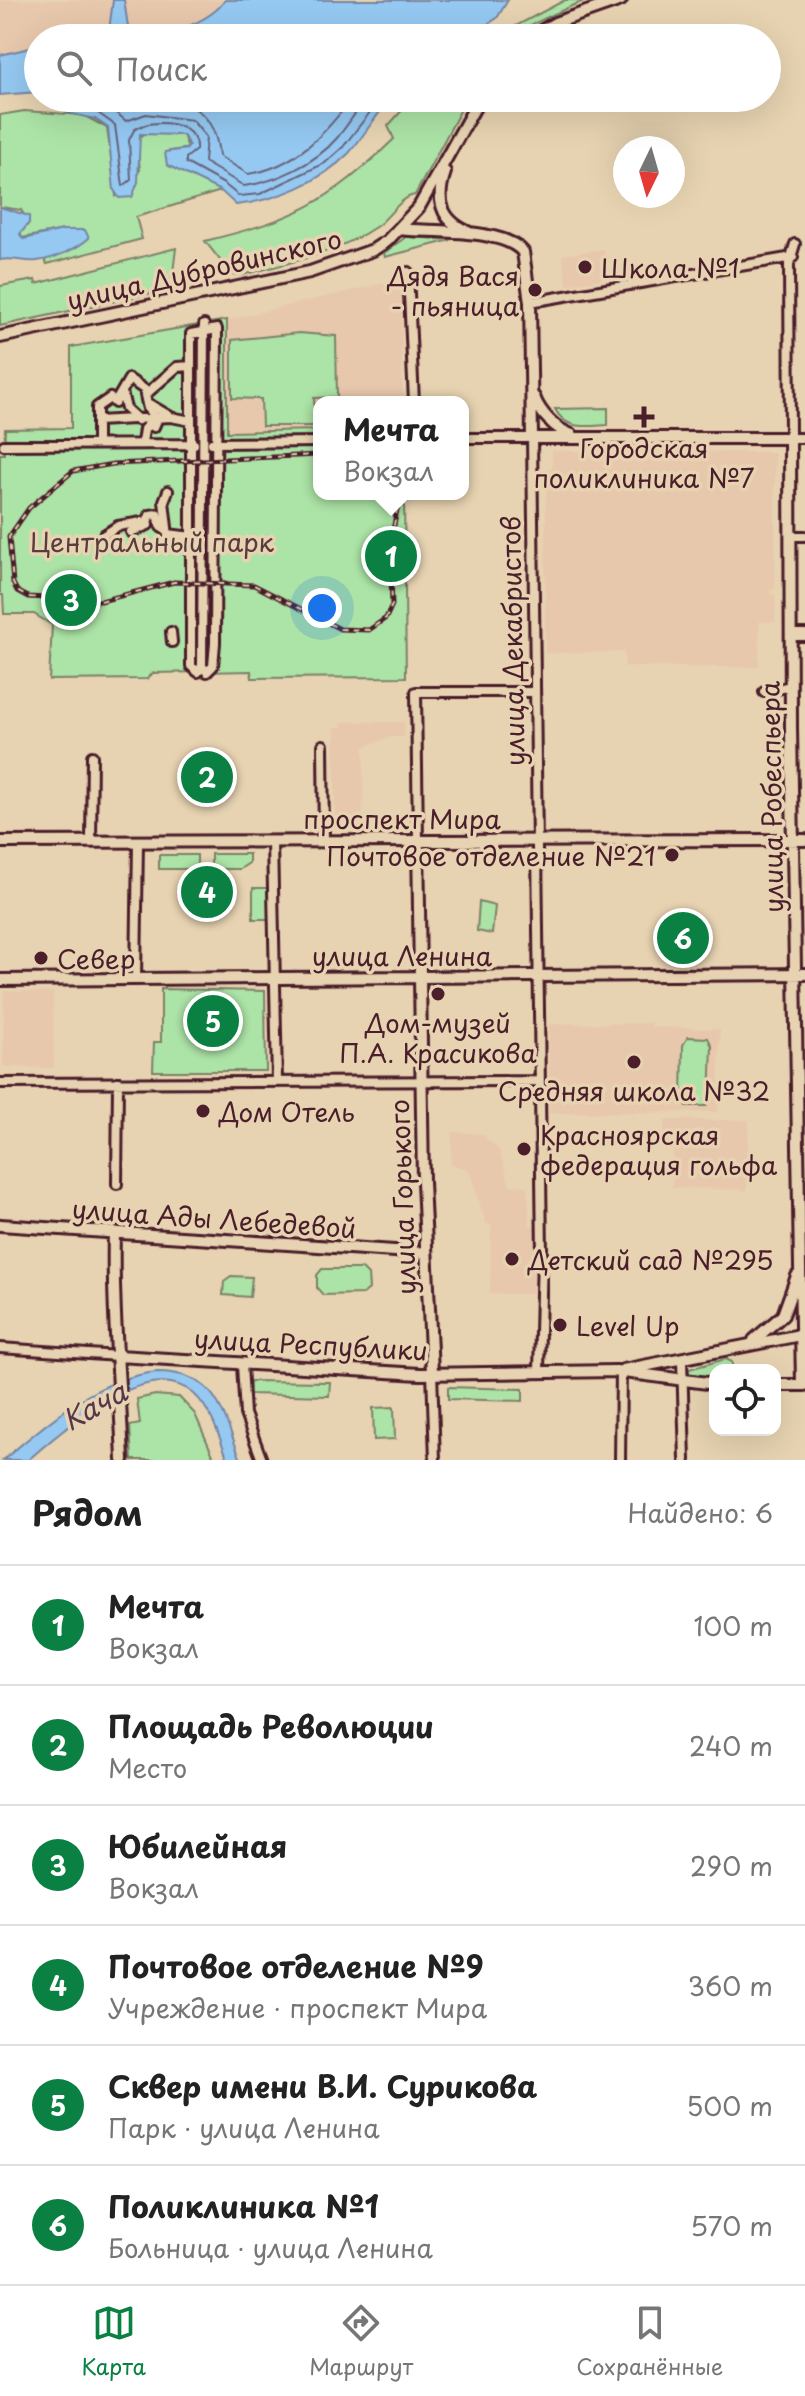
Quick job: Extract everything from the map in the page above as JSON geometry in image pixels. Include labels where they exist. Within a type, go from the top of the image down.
[{"type":"main road","points":[[553,24],[621,0]]},
{"type":"main road","name":"улица Дубровинского","points":[[0,337],[310,272],[373,250],[419,207],[473,112]]},
{"type":"main road","points":[[450,155],[441,186],[442,210],[451,224],[475,235]]},
{"type":"main road","points":[[398,229],[475,235]]},
{"type":"main road","name":"улица Декабристов","points":[[475,235],[501,238],[518,246],[526,259],[530,302],[532,438]]},
{"type":"main road","points":[[532,391],[538,408],[559,429],[577,437]]},
{"type":"main road","points":[[532,438],[790,438]]},
{"type":"main road","name":"улица Робеспьера","points":[[790,438],[793,840],[800,974],[798,1093],[802,1114],[800,1260],[803,1385]]},
{"type":"main road","points":[[793,635],[805,635]]},
{"type":"main road","name":"улица Горького","points":[[418,840],[425,1253],[432,1372]]},
{"type":"main road","name":"проспект Мира","points":[[0,842],[805,840]]},
{"type":"main road","name":"улица Ленина","points":[[0,980],[800,974]]},
{"type":"main road","points":[[798,1018],[805,1051]]},
{"type":"main road","points":[[798,1093],[805,1071]]},
{"type":"main road","name":"улица Ады Лебедевой","points":[[0,1225],[425,1253]]},
{"type":"main road","points":[[114,1233],[115,1344],[120,1369],[123,1460]]},
{"type":"main road","points":[[742,1346],[761,1336],[783,1315],[800,1260]]},
{"type":"main road","name":"улица Республики","points":[[621,1371],[803,1334]]},
{"type":"main road","name":"улица Республики","points":[[118,1356],[389,1373],[621,1371],[709,1383]]},
{"type":"main road","points":[[781,1385],[803,1385]]},
{"type":"street","name":"улица Робеспьера","points":[[790,438],[789,264],[795,244]]},
{"type":"street","points":[[530,302],[793,257]]},
{"type":"street","points":[[408,272],[414,396]]},
{"type":"street","points":[[202,666],[207,672],[213,666],[214,654],[217,329],[204,328],[191,334],[191,666],[198,672],[202,666],[204,328]]},
{"type":"street","points":[[145,398],[177,367],[191,366]]},
{"type":"street","points":[[97,442],[97,407],[110,398],[115,403],[129,379],[145,390],[145,398],[157,420]]},
{"type":"street","points":[[122,392],[128,413],[139,421]]},
{"type":"street","points":[[145,398],[171,417]]},
{"type":"street","points":[[97,421],[171,417],[191,421]]},
{"type":"street","points":[[142,443],[144,429],[149,424],[154,427],[157,420]]},
{"type":"street","points":[[469,438],[532,438]]},
{"type":"street","name":"улица Декабристов","points":[[532,438],[542,1255],[539,1371]]},
{"type":"street","points":[[790,438],[805,438]]},
{"type":"street","points":[[4,445],[313,442]]},
{"type":"street","points":[[157,514],[168,491]]},
{"type":"street","points":[[164,501],[165,530]]},
{"type":"street","points":[[148,522],[150,515],[157,514]]},
{"type":"street","points":[[157,514],[169,545]]},
{"type":"street","points":[[104,535],[118,526],[133,528],[148,522],[192,537]]},
{"type":"street","points":[[790,536],[805,536]]},
{"type":"street","points":[[764,692],[791,686]]},
{"type":"street","name":"улица Горького","points":[[418,840],[416,692],[534,692]]},
{"type":"street","points":[[323,745],[324,841]]},
{"type":"street","points":[[91,842],[92,756]]},
{"type":"street","points":[[272,841],[274,978],[278,991],[277,1081]]},
{"type":"street","points":[[136,979],[138,842]]},
{"type":"street","points":[[0,1083],[539,1081]]},
{"type":"street","points":[[117,1184],[118,1082]]},
{"type":"street","name":"улица Республики","points":[[0,1348],[118,1356]]},
{"type":"street","points":[[682,1360],[685,1460]]},
{"type":"street","points":[[242,1365],[245,1414],[262,1460]]},
{"type":"street","points":[[620,1460],[621,1371]]},
{"type":"street","name":"улица Горького","points":[[432,1372],[435,1460]]},
{"type":"shaded area","points":[[0,0],[113,0],[112,24],[24,24],[24,49],[0,55]]},
{"type":"shaded area","points":[[124,0],[225,0],[214,13],[189,24],[128,24]]},
{"type":"shaded area","name":"Школа №1","points":[[604,249],[609,278],[567,285],[562,255]]},
{"type":"shaded area","points":[[401,279],[403,396],[313,396],[313,430],[227,432],[227,320]]},
{"type":"shaded area","points":[[552,451],[775,452],[775,589],[770,590],[771,595],[775,595],[775,622],[759,622],[759,667],[625,667],[624,652],[545,653],[546,469],[552,468]]},
{"type":"shaded area","points":[[342,722],[404,722],[404,737],[391,737],[364,747],[363,823],[335,822],[335,727],[342,727]]},
{"type":"shaded area","points":[[4,991],[53,992],[54,1068],[3,1067]]},
{"type":"shaded area","name":"Средняя школа №32","points":[[652,1023],[652,1027],[720,1029],[718,1112],[549,1113],[549,1024]]},
{"type":"shaded area","points":[[665,1120],[749,1120],[747,1190],[672,1187],[673,1137],[664,1136]]},
{"type":"shaded area","points":[[452,1132],[482,1134],[499,1150],[510,1185],[527,1186],[530,1225],[535,1226],[533,1294],[490,1294],[491,1225],[486,1224],[469,1170],[451,1164]]},
{"type":"green space","points":[[565,0],[587,0],[532,24],[520,24]]},
{"type":"green space","points":[[24,111],[83,115],[107,128],[116,196],[140,170],[137,140],[146,132],[183,135],[188,148],[165,152],[170,166],[221,191],[136,217],[142,239],[47,264],[45,259],[76,246],[63,230],[22,238],[20,234],[29,223],[21,210],[0,207],[0,115]]},
{"type":"green space","points":[[400,112],[459,112],[415,195],[404,200],[377,226],[345,244],[312,256],[242,275],[231,274],[205,241],[287,216],[328,194],[394,139],[388,126]]},
{"type":"green space","points":[[406,237],[451,240],[385,257],[384,253]]},
{"type":"green space","points":[[176,248],[172,281],[166,290],[0,326],[0,286],[35,280],[36,284]]},
{"type":"green space","name":"Центральный парк","points":[[227,320],[227,432],[313,430],[313,500],[404,500],[406,677],[252,678],[251,671],[153,673],[147,679],[49,680],[52,625],[34,614],[4,614],[3,595],[0,595],[0,454],[4,454],[5,429],[71,428],[71,347]]},
{"type":"green space","points":[[299,333],[336,336],[337,396],[313,396],[313,426],[262,426],[261,399],[232,398],[232,340]]},
{"type":"green space","points":[[608,408],[608,425],[585,426],[565,421],[555,409]]},
{"type":"green space","points":[[211,854],[249,854],[249,863],[240,869],[211,869]]},
{"type":"green space","points":[[159,855],[197,855],[197,869],[159,869]]},
{"type":"green space","points":[[253,888],[269,888],[268,919],[253,919]]},
{"type":"green space","points":[[479,902],[495,906],[492,934],[477,931]]},
{"type":"green space","points":[[161,989],[265,991],[266,1071],[153,1071],[154,1042],[161,1042]]},
{"type":"green space","points":[[688,1037],[708,1038],[712,1046],[710,1099],[706,1106],[687,1106],[682,1099],[683,1045]]},
{"type":"green space","points":[[322,1269],[362,1269],[368,1275],[369,1289],[363,1294],[323,1295],[317,1288],[317,1275]]},
{"type":"green space","points":[[231,1276],[252,1277],[250,1297],[223,1295],[224,1281]]},
{"type":"green space","points":[[726,1359],[732,1362],[709,1364],[709,1379],[689,1377],[689,1369]]},
{"type":"green space","points":[[250,1381],[330,1382],[329,1396],[249,1394]]},
{"type":"green space","points":[[448,1387],[523,1389],[523,1401],[448,1399]]},
{"type":"green space","points":[[155,1395],[179,1397],[195,1414],[215,1460],[132,1460],[130,1426],[140,1424],[137,1399]]},
{"type":"green space","points":[[394,1407],[395,1439],[374,1440],[373,1408]]},
{"type":"water","points":[[113,0],[124,0],[128,24],[110,24]]},
{"type":"water","points":[[225,0],[508,0],[497,18],[488,24],[193,24]]},
{"type":"water","points":[[24,49],[24,93],[0,95],[0,55]]},
{"type":"water","points":[[380,112],[349,153],[325,173],[282,194],[236,205],[221,191],[167,165],[165,152],[187,149],[189,145],[183,135],[140,134],[138,182],[132,197],[119,198],[114,190],[108,128],[95,119],[68,113]]},
{"type":"water","points":[[0,207],[29,216],[29,223],[20,234],[23,239],[63,230],[85,230],[89,238],[72,250],[44,260],[0,260]]},
{"type":"water","name":"Кача","points":[[157,1372],[193,1379],[205,1387],[222,1411],[241,1460],[228,1460],[211,1416],[194,1394],[175,1384],[153,1383],[130,1389],[106,1401],[61,1432],[28,1460],[3,1460],[55,1417],[93,1392],[135,1376]]},
{"type":"railway","points":[[313,455],[113,464],[73,471],[29,508],[9,537],[13,583],[17,591],[28,597],[101,601],[174,582],[254,585],[340,629],[369,630],[386,618],[392,605],[390,546],[399,500]]},
{"type":"place","name":"Школа №1","points":[[585,267]]},
{"type":"place","name":"Дядя Вася - пьяница","points":[[535,290]]},
{"type":"place","name":"Городская поликлиника №7","points":[[644,417]]},
{"type":"place","name":"Мечта","points":[[391,556]]},
{"type":"place","name":"Юбилейная","points":[[71,600]]},
{"type":"place","name":"Площадь Революции","points":[[207,777]]},
{"type":"place","name":"Почтовое отделение №21","points":[[672,855]]},
{"type":"place","name":"Почтовое отделение №9","points":[[207,892]]},
{"type":"place","name":"Поликлиника №1","points":[[683,938]]},
{"type":"place","name":"Север","points":[[41,958]]},
{"type":"place","name":"Дом-музей П.А. Красикова","points":[[438,994]]},
{"type":"place","name":"Сквер имени В.И. Сурикова","points":[[213,1021]]},
{"type":"place","name":"Средняя школа №32","points":[[634,1062]]},
{"type":"place","name":"Дом Отель","points":[[203,1111]]},
{"type":"place","name":"Красноярская федерация гольфа","points":[[524,1149]]},
{"type":"place","name":"Детский сад №295","points":[[512,1259]]},
{"type":"place","name":"Level Up","points":[[560,1325]]}]
